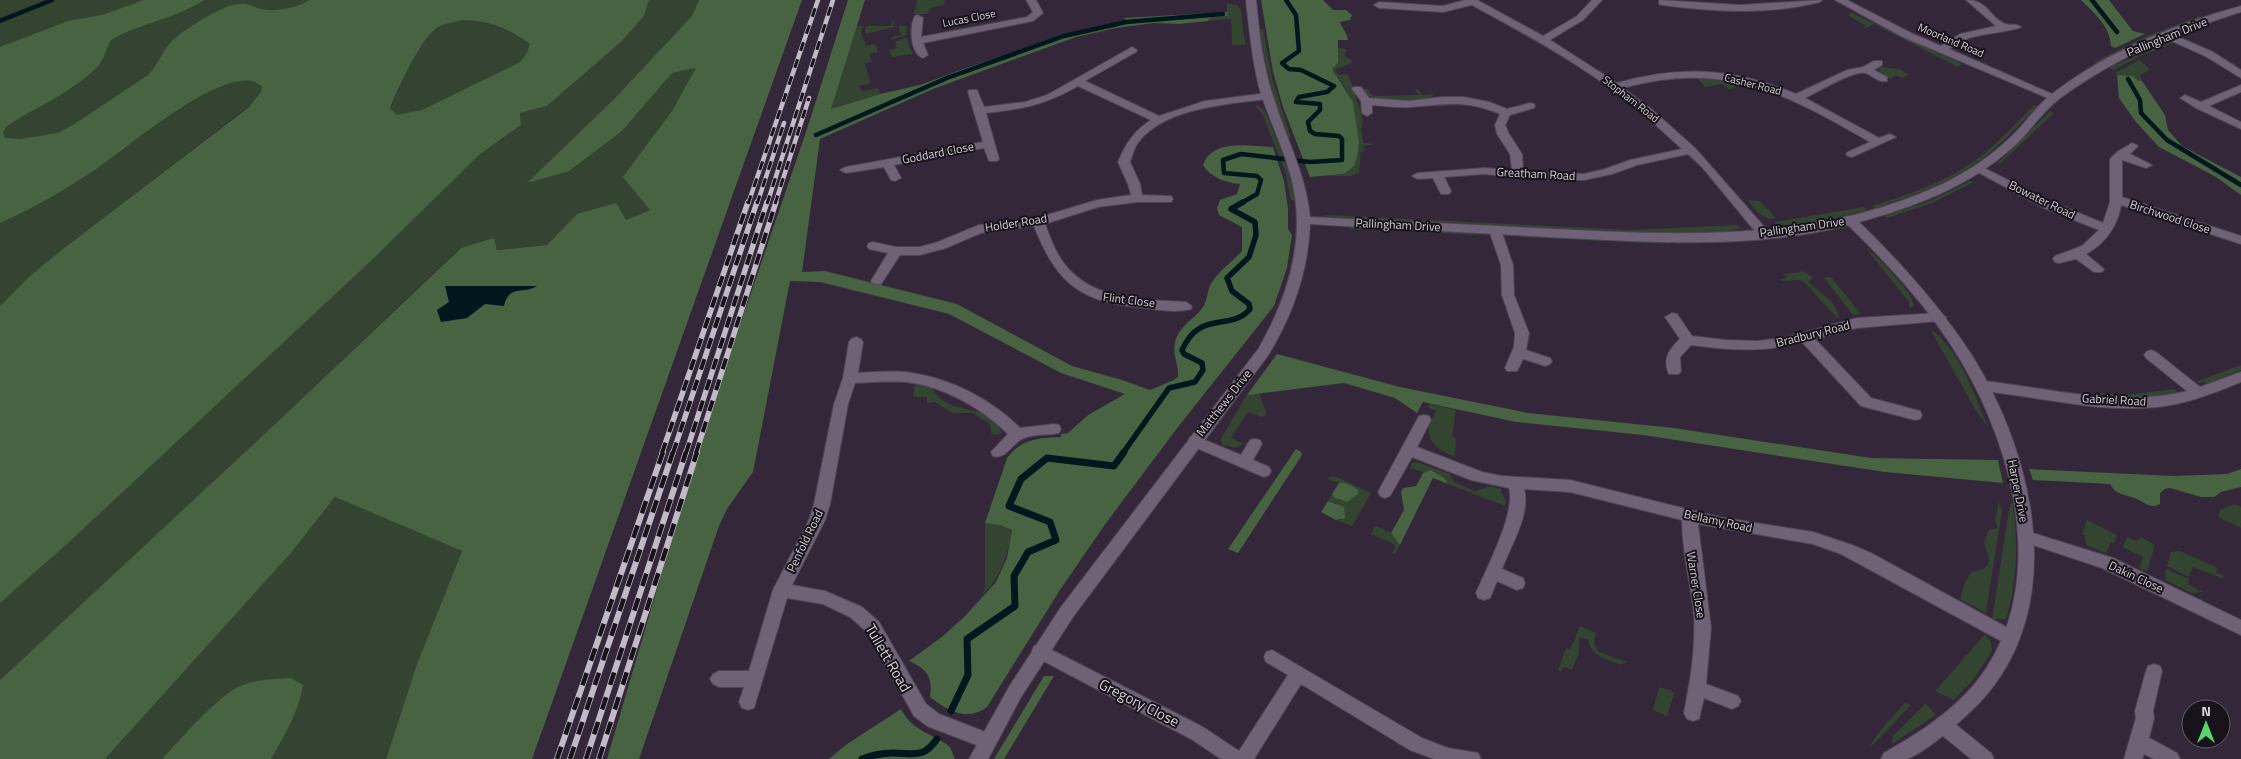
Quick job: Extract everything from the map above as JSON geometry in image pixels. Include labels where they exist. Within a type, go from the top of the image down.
[{"type":"street","name":"Lucas Close","points":[[916,41],[1030,19],[1038,13],[1031,0]]},
{"type":"street","name":"Matthews Drive","points":[[978,759],[1040,651],[1086,586],[1272,339],[1283,316],[1299,272],[1304,243],[1304,220],[1299,184],[1267,96],[1251,0]]},
{"type":"street","points":[[1543,40],[1580,18],[1596,0]]},
{"type":"street","points":[[1662,2],[1710,7],[1778,6],[1817,0]]},
{"type":"street","name":"Moorland Road","points":[[1840,0],[1880,22],[1941,50],[2054,97]]},
{"type":"street","points":[[1971,0],[2003,27]]},
{"type":"street","points":[[1379,5],[1450,8],[1471,1]]},
{"type":"street","name":"Stopham Road","points":[[1471,1],[1543,40],[1596,72],[1654,116],[1709,168],[1763,233]]},
{"type":"street","points":[[1710,7],[1715,20]]},
{"type":"street","points":[[1417,19],[1418,8]]},
{"type":"street","name":"Pallingham Drive","points":[[1304,220],[1662,237],[1763,233],[1850,220],[1913,201],[1938,191],[1978,169],[2001,152],[2054,97],[2098,66],[2169,36],[2241,9]]},
{"type":"street","points":[[918,18],[915,31],[916,41],[923,55]]},
{"type":"street","points":[[1941,50],[1964,36],[2003,27],[2016,27]]},
{"type":"street","points":[[2169,36],[2214,57],[2241,76]]},
{"type":"street","points":[[980,111],[1014,107],[1039,101],[1078,82],[1132,50]]},
{"type":"street","points":[[1798,97],[1851,72],[1866,70],[1878,63]]},
{"type":"street","points":[[1866,70],[1883,79]]},
{"type":"street","name":"Casher Road","points":[[1615,87],[1660,76],[1703,74],[1750,81],[1798,97],[1879,142]]},
{"type":"street","points":[[1078,82],[1159,120]]},
{"type":"street","points":[[2200,106],[2241,88]]},
{"type":"street","points":[[1357,89],[1366,107],[1442,100],[1464,100],[1485,104],[1506,113],[1530,106]]},
{"type":"street","name":"Goddard Close","points":[[973,92],[993,159]]},
{"type":"street","points":[[1137,198],[1134,184],[1126,168],[1125,157],[1142,133],[1159,120],[1203,104],[1267,96]]},
{"type":"street","points":[[2185,98],[2241,126]]},
{"type":"street","points":[[1506,113],[1501,121],[1500,128],[1516,154],[1518,174]]},
{"type":"street","points":[[1852,154],[1890,137]]},
{"type":"street","name":"Goddard Close","points":[[846,170],[988,144]]},
{"type":"street","points":[[2060,259],[2079,255],[2091,247],[2112,220],[2118,200],[2115,162],[2121,154],[2132,146]]},
{"type":"street","name":"Greatham Road","points":[[1418,176],[1438,176],[1477,171],[1570,178],[1596,175],[1634,162],[1691,150]]},
{"type":"street","points":[[2121,154],[2146,165]]},
{"type":"street","name":"Goddard Close","points":[[888,163],[895,178]]},
{"type":"street","name":"Bowater Road","points":[[1978,169],[2048,205],[2106,229]]},
{"type":"street","points":[[1438,176],[1445,191]]},
{"type":"street","name":"Holder Road","points":[[873,246],[896,251],[926,250],[979,229],[1038,222],[1097,204],[1137,198],[1167,199]]},
{"type":"street","name":"Birchwood Close","points":[[2118,200],[2222,228],[2241,240]]},
{"type":"street","name":"Harper Drive","points":[[1850,220],[1907,278],[1939,317],[1961,348],[1983,386],[2010,452],[2020,492],[2026,537],[2024,596],[2011,638],[1988,679],[1974,697],[1943,725],[1912,747],[1890,759]]},
{"type":"street","name":"Flint Close","points":[[1038,222],[1054,258],[1068,277],[1080,288],[1108,299],[1186,306]]},
{"type":"street","points":[[1495,230],[1507,265],[1508,295],[1522,333],[1520,353],[1512,368]]},
{"type":"street","points":[[877,281],[896,251]]},
{"type":"street","points":[[2079,255],[2098,269]]},
{"type":"street","name":"Flint Close","points":[[1170,305],[1171,319]]},
{"type":"street","points":[[1672,317],[1688,340],[1674,353],[1672,359],[1674,371]]},
{"type":"street","name":"Bradbury Road","points":[[1688,340],[1719,345],[1758,346],[1805,338],[1856,323],[1939,317]]},
{"type":"street","points":[[1805,338],[1863,408],[1915,415]]},
{"type":"street","name":"Penfold Road","points":[[748,702],[782,590],[817,520],[822,504],[842,404],[850,378],[856,342]]},
{"type":"street","points":[[1520,353],[1545,361]]},
{"type":"street","points":[[2151,355],[2198,394]]},
{"type":"street","name":"Gabriel Road","points":[[1983,386],[2118,403],[2159,402],[2198,394],[2241,377]]},
{"type":"street","points":[[850,378],[912,378],[938,385],[982,406],[1001,418],[1017,434]]},
{"type":"street","points":[[1385,492],[1424,420]]},
{"type":"street","points":[[998,452],[1008,439],[1017,434],[1054,429]]},
{"type":"street","points":[[1195,441],[1264,472]]},
{"type":"street","points":[[1244,462],[1256,444]]},
{"type":"street","name":"Bellamy Road","points":[[1409,450],[1490,480],[1515,483],[1559,484],[1736,526],[1803,536],[1846,549],[2011,638]]},
{"type":"street","points":[[1484,593],[1517,512],[1519,497],[1515,483]]},
{"type":"street","name":"Warner Close","points":[[1690,516],[1689,542],[1702,624],[1693,713]]},
{"type":"street","name":"Dakin Close","points":[[2026,537],[2084,554],[2122,570],[2241,628]]},
{"type":"street","points":[[1493,572],[1517,582]]},
{"type":"street","name":"Tullett Road","points":[[782,590],[826,598],[856,612],[873,627],[920,710],[933,720],[987,741]]},
{"type":"street","name":"Gregory Close","points":[[1040,651],[1197,733],[1236,759]]},
{"type":"street","points":[[1272,657],[1416,744],[1448,756],[1472,759]]},
{"type":"street","points":[[2154,671],[2144,711],[2145,718],[2136,751],[2171,759]]},
{"type":"street","points":[[1244,759],[1298,674]]},
{"type":"street","points":[[719,679],[755,680]]},
{"type":"street","points":[[1697,688],[1732,700]]},
{"type":"street","points":[[1943,725],[1984,759]]},
{"type":"green space","points":[[0,0],[344,0],[363,18],[56,255],[0,306]]},
{"type":"green space","points":[[144,0],[204,0],[181,12],[134,29],[111,40],[99,65],[67,91],[7,126],[3,132],[5,138],[20,139],[58,133],[73,125],[148,75],[170,43],[183,32],[213,13],[232,5],[245,4],[261,9],[280,10],[310,0],[649,0],[644,16],[622,41],[547,106],[520,113],[521,125],[479,155],[372,260],[66,545],[0,603],[0,306],[30,276],[59,252],[249,107],[261,92],[262,87],[248,81],[228,84],[204,94],[153,127],[73,184],[37,205],[0,223],[0,47],[68,21],[102,15]],"holes":[[[463,20],[498,26],[514,34],[530,44],[527,53],[520,62],[422,110],[397,115],[390,108],[411,63],[433,31],[446,24]]]},
{"type":"green space","points":[[649,0],[699,0],[692,16],[614,99],[528,182],[622,131],[672,73],[697,68],[672,111],[650,210],[626,220],[577,214],[547,245],[497,250],[494,239],[460,248],[273,426],[0,680],[0,603],[66,545],[372,260],[479,155],[521,125],[520,113],[547,106],[622,41],[644,16]]},
{"type":"green space","points":[[699,0],[802,0],[532,759],[386,759],[417,664],[462,551],[335,497],[291,553],[105,759],[0,759],[0,680],[461,248],[494,238],[497,250],[547,245],[577,214],[616,203],[626,220],[650,210],[623,177],[672,111],[696,68],[672,73],[622,131],[569,171],[527,183],[614,99],[692,16]]},
{"type":"green space","points":[[848,0],[865,0],[831,109],[880,94],[920,85],[1062,36],[1126,21],[1124,18],[1228,12],[1227,16],[1210,18],[1208,21],[1179,24],[1154,23],[1116,28],[1076,37],[933,89],[820,139],[802,272],[825,271],[957,304],[1072,366],[1150,390],[1178,377],[1174,352],[1179,332],[1203,307],[1210,285],[1215,278],[1242,251],[1242,227],[1219,215],[1217,208],[1220,200],[1237,194],[1240,184],[1219,179],[1203,165],[1208,156],[1223,147],[1244,145],[1273,147],[1284,181],[1288,208],[1288,229],[1292,235],[1287,268],[1274,306],[1178,427],[1106,523],[1060,590],[987,707],[972,714],[958,713],[944,707],[930,697],[931,684],[927,674],[920,667],[909,661],[943,636],[965,616],[996,582],[1007,558],[1012,530],[1000,525],[985,523],[1007,458],[1024,443],[1045,438],[1061,437],[1061,434],[1068,433],[1088,415],[1125,394],[1061,373],[949,314],[820,282],[790,281],[753,472],[727,509],[719,526],[639,759],[607,759],[701,439],[808,126]]},
{"type":"green space","points":[[917,0],[945,0],[944,5],[931,8],[927,14],[914,14]]},
{"type":"green space","points":[[1261,0],[1323,0],[1333,10],[1346,10],[1352,15],[1350,20],[1340,22],[1348,40],[1338,40],[1338,63],[1332,69],[1353,102],[1359,143],[1354,166],[1344,174],[1310,177],[1283,107],[1273,72]]},
{"type":"green space","points":[[2081,0],[2109,0],[2133,31],[2145,34],[2115,48],[2111,46],[2108,32],[2096,15]]},
{"type":"green space","points":[[1227,3],[1238,6],[1241,11],[1245,45],[1232,45],[1231,19],[1208,21],[1210,18],[1227,16]]},
{"type":"green space","points":[[1850,12],[1962,64],[1958,67],[1874,24],[1866,28],[1864,27],[1866,26],[1849,16]]},
{"type":"green space","points":[[2200,16],[2203,18],[2150,37],[2096,63],[2094,62],[2147,36]]},
{"type":"green space","points":[[463,20],[490,24],[514,34],[530,44],[527,53],[520,62],[422,110],[397,116],[390,108],[418,51],[440,26]]},
{"type":"green space","points":[[892,21],[894,21],[893,26],[898,26],[866,34],[866,26],[891,26]]},
{"type":"green space","points":[[908,21],[906,35],[892,40],[892,37],[901,35],[898,26],[907,26]]},
{"type":"green space","points":[[856,26],[863,26],[861,32],[866,46],[875,44],[878,52],[869,54],[872,62],[864,63],[871,83],[859,86],[862,91],[878,88],[880,94],[830,109]]},
{"type":"green space","points":[[1260,29],[1263,29],[1272,78],[1291,138],[1288,139],[1271,85]]},
{"type":"green space","points":[[906,37],[913,54],[892,57],[889,50],[897,48],[895,42]]},
{"type":"green space","points":[[2167,41],[2175,42],[2138,57],[2114,70],[2109,68]]},
{"type":"green space","points":[[1338,48],[1347,49],[1344,56],[1352,60],[1352,63],[1335,70],[1339,75],[1346,74],[1350,79],[1363,119],[1361,129],[1363,143],[1376,144],[1362,146],[1366,150],[1361,152],[1359,173],[1351,176],[1330,176],[1344,174],[1347,91],[1332,69],[1338,63]]},
{"type":"green space","points":[[2139,60],[2150,69],[2140,76],[2142,81],[2137,80],[2133,76],[2117,75],[2115,73]]},
{"type":"green space","points":[[1881,67],[1899,69],[1912,76],[1908,75],[1902,78],[1896,75],[1890,79],[1878,70]]},
{"type":"green space","points":[[2117,75],[2133,76],[2137,80],[2142,81],[2165,115],[2168,130],[2182,146],[2241,177],[2241,195],[2216,177],[2159,147],[2136,122],[2119,98]]},
{"type":"green space","points":[[1697,78],[1725,80],[1744,85],[1729,89],[1722,84],[1705,87]]},
{"type":"green space","points":[[1362,89],[1368,89],[1375,96],[1418,95],[1415,90],[1418,89],[1422,95],[1432,94],[1433,96],[1431,99],[1413,101],[1375,98],[1369,96]]},
{"type":"green space","points":[[1257,105],[1266,112],[1289,171],[1295,201],[1291,200],[1285,171],[1262,113],[1256,107]]},
{"type":"green space","points":[[2034,105],[2038,106],[2011,134],[1970,168],[1917,194],[1875,208],[1872,206],[1929,186],[1969,165],[1995,144]]},
{"type":"green space","points":[[2050,111],[2054,113],[2000,164],[1998,163]]},
{"type":"green space","points":[[1970,181],[1974,182],[1932,203],[1887,218],[1884,216],[1930,201]]},
{"type":"green space","points":[[1748,200],[1760,201],[1776,218],[1768,219],[1757,212]]},
{"type":"green space","points":[[1864,207],[1867,210],[1820,221],[1795,225],[1775,224],[1775,222]]},
{"type":"green space","points":[[1324,216],[1630,230],[1737,225],[1741,228],[1726,232],[1651,233],[1332,218]]},
{"type":"green space","points":[[1349,226],[1471,233],[1480,235],[1350,229]]},
{"type":"green space","points":[[1838,227],[1846,228],[1758,241],[1676,244],[1675,241],[1816,231]]},
{"type":"green space","points":[[1527,235],[1668,241],[1669,244],[1519,237]]},
{"type":"green space","points":[[1865,247],[1886,266],[1908,292],[1914,306],[1909,308],[1909,302]]},
{"type":"green space","points":[[1800,270],[1813,277],[1808,282],[1835,306],[1839,318],[1805,283],[1800,280],[1782,281],[1780,279],[1787,278],[1784,274],[1801,272]]},
{"type":"green space","points":[[1831,277],[1861,314],[1853,315],[1824,278]]},
{"type":"green space","points":[[1930,329],[1949,347],[1957,360],[1972,388],[1988,427],[1975,409]]},
{"type":"green space","points":[[1277,354],[1400,387],[1528,413],[1674,428],[1871,458],[1998,460],[2003,483],[1885,472],[1643,435],[1516,422],[1423,402],[1417,413],[1395,398],[1344,383],[1247,395]]},
{"type":"green space","points":[[2241,365],[2241,370],[2209,383],[2195,382]]},
{"type":"green space","points":[[918,384],[932,388],[939,397],[948,403],[988,416],[996,423],[1002,433],[995,435],[991,433],[990,424],[973,413],[952,413],[935,402],[927,403],[927,397],[913,397],[914,387]]},
{"type":"green space","points":[[2175,389],[2176,392],[2169,395],[2150,399],[2102,397],[2100,393],[2125,395]]},
{"type":"green space","points":[[1259,393],[1267,415],[1261,417],[1248,412],[1231,438],[1244,444],[1235,448],[1222,445],[1221,438],[1247,395]]},
{"type":"green space","points":[[1430,404],[1456,410],[1452,437],[1456,438],[1455,457],[1434,445],[1431,440],[1429,428],[1436,411],[1427,407]]},
{"type":"green space","points":[[1296,449],[1302,455],[1238,553],[1228,549]]},
{"type":"green space","points":[[1417,462],[1450,474],[1454,482],[1475,491],[1490,486],[1501,489],[1506,500],[1505,506],[1448,484],[1444,478],[1410,468],[1412,463]]},
{"type":"green space","points":[[2029,469],[2174,476],[2227,474],[2241,469],[2241,487],[2221,492],[2214,497],[2201,497],[2170,488],[2165,489],[2160,493],[2160,504],[2153,506],[2118,492],[2110,484],[2033,480]]},
{"type":"green space","points":[[1431,470],[1444,478],[1448,484],[1433,478],[1400,545],[1391,533],[1404,510],[1401,492],[1403,488],[1416,486],[1423,473]]},
{"type":"green space","points":[[1331,476],[1371,493],[1352,526],[1336,520],[1341,520],[1336,503],[1328,501],[1332,494],[1341,501],[1358,494],[1355,488],[1327,479]]},
{"type":"green space","points":[[1339,483],[1353,487],[1358,490],[1358,494],[1347,502],[1335,498],[1332,494]]},
{"type":"green space","points":[[335,497],[462,551],[417,664],[386,759],[105,759],[291,553]]},
{"type":"green space","points":[[1328,501],[1344,507],[1345,518],[1336,520],[1321,512]]},
{"type":"green space","points":[[1998,501],[2002,510],[1986,613],[1960,599],[1965,582],[1971,573],[1987,567],[1989,560],[1984,542],[1989,530],[1998,528],[1995,520]]},
{"type":"green space","points":[[2010,504],[2013,504],[2016,533],[2016,562],[2013,590],[2006,619],[1992,619]]},
{"type":"green space","points":[[2235,504],[2241,507],[2241,528],[2218,517],[2220,510]]},
{"type":"green space","points":[[2087,520],[2117,535],[2114,543],[2111,542],[2106,553],[2086,545],[2085,535],[2082,534]]},
{"type":"green space","points":[[985,523],[1000,525],[1012,530],[1003,566],[982,596],[985,588]]},
{"type":"green space","points":[[1377,526],[1391,533],[1400,545],[1395,554],[1392,553],[1395,545],[1371,534],[1374,527]]},
{"type":"green space","points":[[2127,537],[2136,541],[2141,537],[2155,545],[2147,571],[2139,569],[2143,557],[2123,547]]},
{"type":"green space","points":[[2180,551],[2217,568],[2216,572],[2224,576],[2223,579],[2193,567],[2189,577],[2167,566],[2171,552]]},
{"type":"green space","points":[[2166,569],[2189,579],[2188,584],[2203,592],[2192,593],[2165,580]]},
{"type":"green space","points":[[1580,626],[1596,633],[1594,643],[1599,652],[1627,662],[1621,665],[1596,654],[1588,639],[1579,638],[1579,651],[1572,670],[1563,667],[1561,672],[1558,670],[1566,648],[1570,650]]},
{"type":"green space","points":[[1985,634],[1991,642],[1992,651],[1973,680],[1954,700],[1935,691]]},
{"type":"green space","points":[[1044,676],[1054,676],[1004,759],[994,759]]},
{"type":"green space","points":[[291,678],[303,685],[301,695],[290,724],[271,759],[162,759],[209,710],[238,687],[257,681]]},
{"type":"green space","points":[[1659,687],[1671,690],[1674,694],[1667,716],[1653,710]]},
{"type":"green space","points":[[1905,703],[1911,705],[1870,746],[1882,728]]},
{"type":"green space","points":[[1926,703],[1936,715],[1892,744],[1893,736]]},
{"type":"green space","points":[[901,709],[917,728],[950,747],[955,759],[829,759],[847,744]]},
{"type":"water","points":[[445,286],[537,286],[513,292],[506,299],[504,306],[485,304],[467,318],[441,322],[437,310],[449,302]]},
{"type":"waterway","points":[[0,21],[52,0]]},
{"type":"waterway","points":[[1240,204],[1257,194],[1261,180],[1257,176],[1224,173],[1223,160],[1241,154],[1310,162],[1342,160],[1342,139],[1339,136],[1315,134],[1310,131],[1308,122],[1320,110],[1320,104],[1296,102],[1299,97],[1327,92],[1334,86],[1301,70],[1289,69],[1282,63],[1299,51],[1296,15],[1286,0]]},
{"type":"waterway","points":[[2092,0],[2117,32]]},
{"type":"waterway","points":[[816,135],[947,78],[1064,36],[1126,22],[1223,14]]},
{"type":"waterway","points":[[2128,79],[2140,100],[2141,113],[2167,140],[2241,185]]},
{"type":"waterway","points":[[1123,453],[1169,388],[1195,382],[1203,370],[1202,363],[1184,354],[1182,350],[1189,337],[1206,325],[1234,319],[1242,316],[1250,309],[1249,304],[1232,291],[1227,278],[1249,257],[1256,235],[1255,222],[1231,209],[1243,202]]},
{"type":"waterway","points":[[951,711],[968,675],[967,639],[1015,606],[1014,576],[1028,552],[1056,540],[1050,522],[1009,506],[1021,479],[1047,458],[1114,466],[1124,452]]},
{"type":"waterway","points":[[862,759],[885,753],[918,754],[927,750],[937,739]]},
{"type":"railway","points":[[748,204],[818,0]]},
{"type":"railway","points":[[767,204],[833,0]]},
{"type":"railway","points":[[775,204],[809,98]]},
{"type":"railway","points":[[757,204],[784,123]]},
{"type":"railway","points":[[662,453],[748,202]]},
{"type":"railway","points":[[673,453],[757,202]]},
{"type":"railway","points":[[686,453],[767,202]]},
{"type":"railway","points":[[696,453],[776,202]]},
{"type":"railway","points":[[557,759],[663,452]]},
{"type":"railway","points":[[570,759],[673,452]]},
{"type":"railway","points":[[586,759],[686,452]]},
{"type":"railway","points":[[599,759],[697,452]]}]
